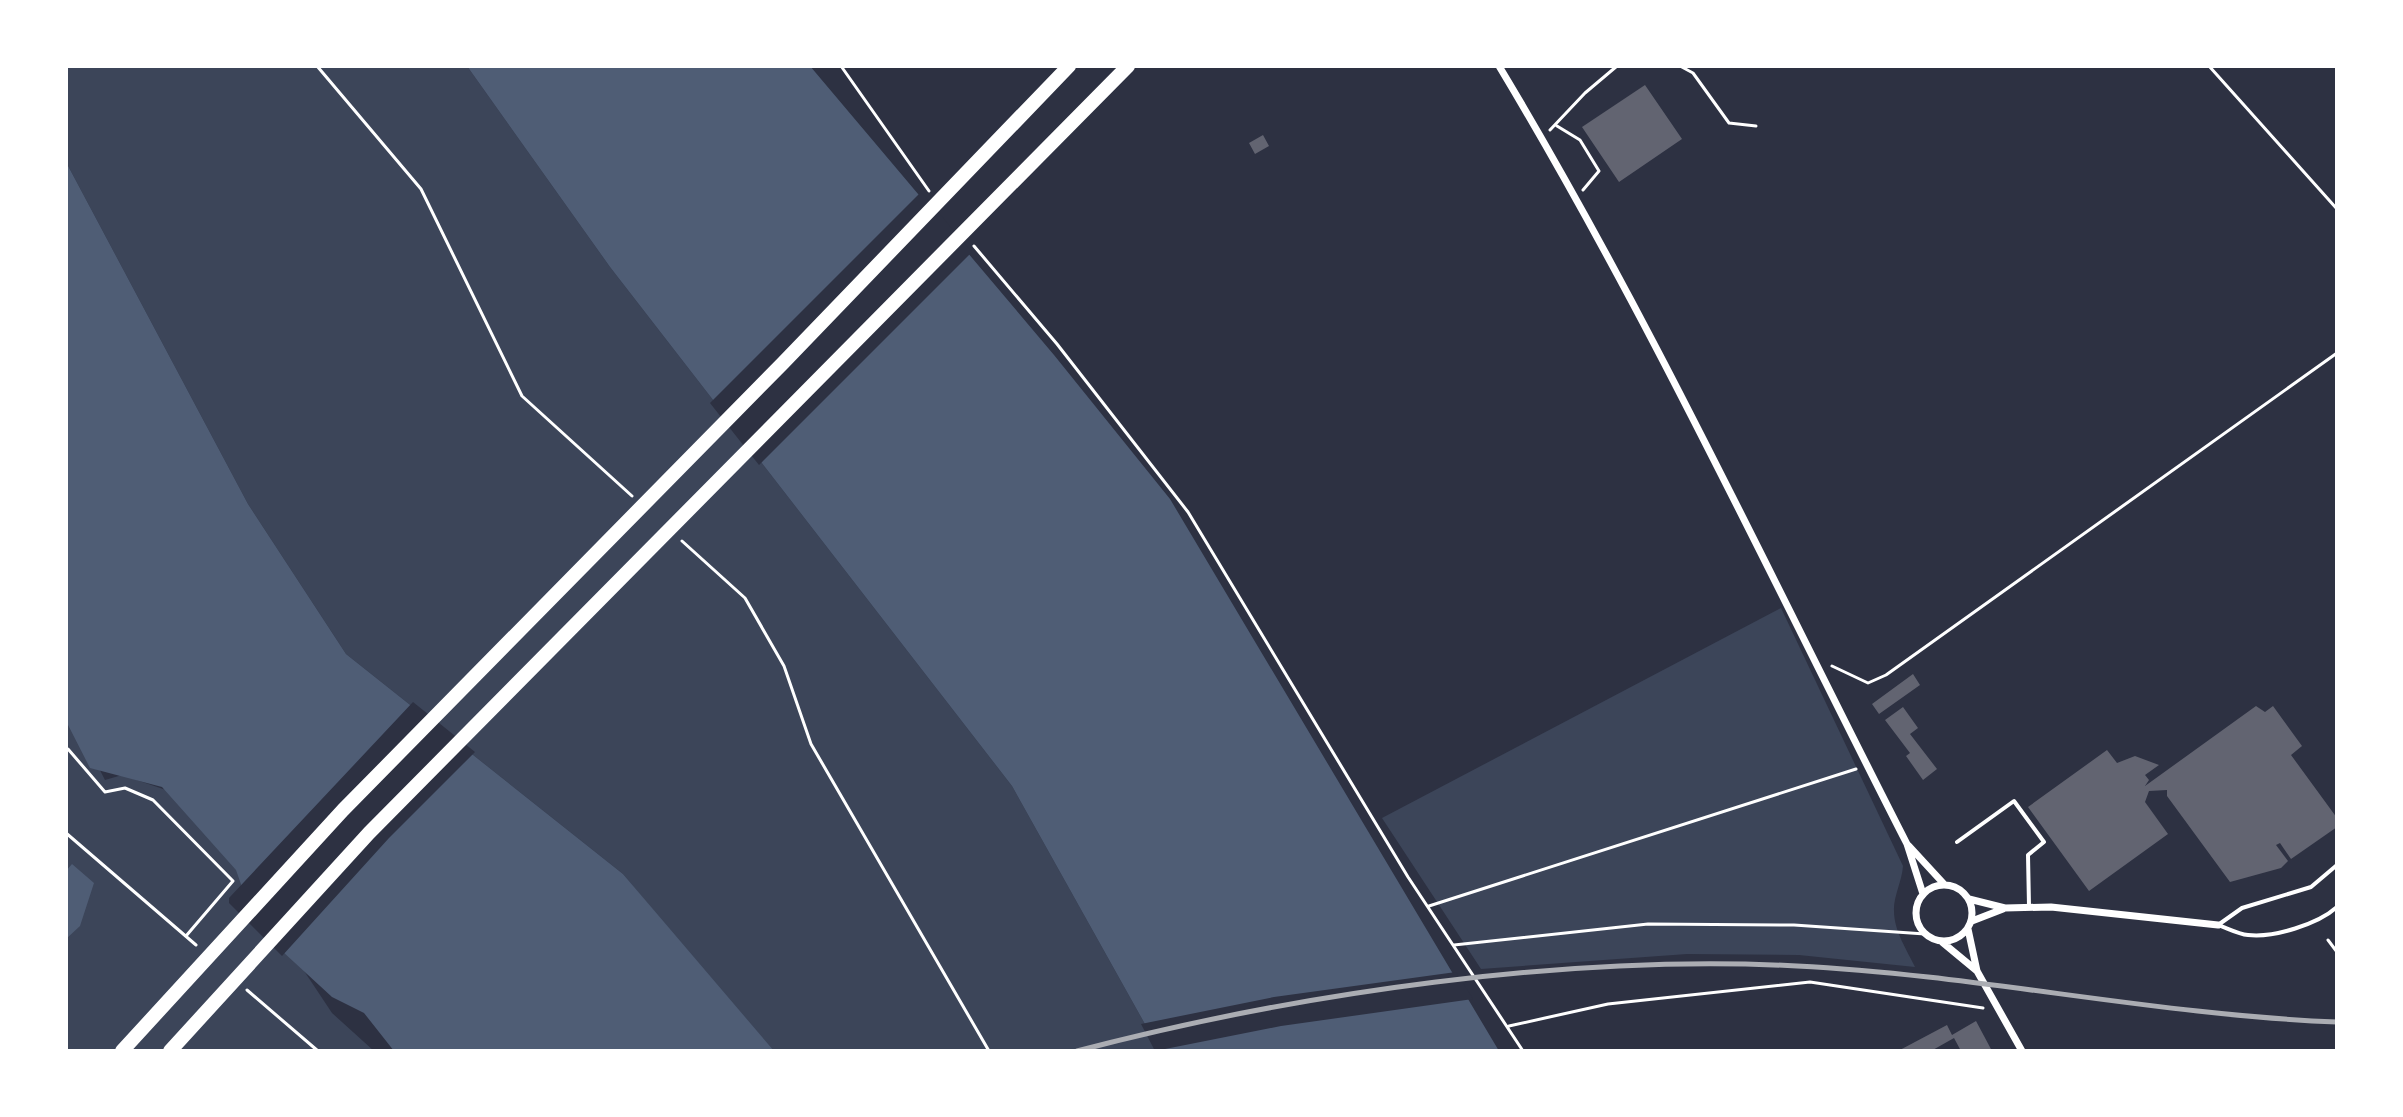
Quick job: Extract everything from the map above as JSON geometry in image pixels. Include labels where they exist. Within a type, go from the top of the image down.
[{"type":"highway","points":[[122,1051],[332,821],[783,363],[1069,66]]},
{"type":"highway","points":[[170,1051],[390,811],[1128,66]]},
{"type":"street","points":[[1499,66],[1575,200],[1811,654],[1907,844],[1923,894]]},
{"type":"street","points":[[1907,844],[1944,884],[1959,888],[1969,899],[2005,908],[2029,906],[2218,925]]},
{"type":"street","points":[[1944,884],[1923,894],[1916,910],[1925,934],[1941,941],[1977,971]]},
{"type":"street","points":[[1969,899],[1977,971],[2022,1051]]},
{"type":"street","points":[[1941,941],[1956,939],[1970,925],[2005,908]]},
{"type":"lane","points":[[1957,842],[2014,801],[2044,842],[2028,855],[2029,906]]},
{"type":"lane","points":[[2218,925],[2242,908],[2311,887],[2337,865]]},
{"type":"lane","points":[[2218,925],[2246,935],[2266,935],[2325,917],[2337,907]]},
{"type":"path","points":[[841,66],[930,192]]},
{"type":"path","points":[[1541,136],[1557,126],[1585,93],[1617,66]]},
{"type":"path","points":[[1680,66],[1693,73],[1729,123],[1756,126]]},
{"type":"path","points":[[2209,66],[2337,209]]},
{"type":"path","points":[[1557,126],[1580,140],[1599,171],[1575,200]]},
{"type":"path","points":[[969,239],[1057,344],[1188,512],[1428,906],[1523,1051]]},
{"type":"path","points":[[1811,654],[1868,683],[1886,675],[2337,353]]},
{"type":"path","points":[[67,748],[105,792],[125,788],[153,800],[233,881],[186,936]]},
{"type":"path","points":[[1428,906],[1867,765]]},
{"type":"path","points":[[66,833],[198,947]]},
{"type":"path","points":[[1454,945],[1648,924],[1794,925],[1925,934]]},
{"type":"path","points":[[2328,940],[2337,952]]},
{"type":"path","points":[[1509,1026],[1608,1004],[1810,982],[1999,1011]]},
{"type":"path","points":[[246,988],[318,1051]]},
{"type":"shaded area","points":[[66,66],[467,66],[610,267],[1012,786],[1160,1051],[774,1051],[761,1040],[623,874],[346,654],[248,504],[66,162]]},
{"type":"shaded area","points":[[467,66],[810,66],[1054,355],[1170,499],[1499,1051],[1160,1051],[1012,786],[610,267]]},
{"type":"shaded area","points":[[66,162],[248,504],[346,654],[623,874],[774,1051],[394,1051],[364,1013],[332,997],[282,951],[243,890],[236,870],[162,787],[90,768],[66,721]]},
{"type":"shaded area","points":[[1781,608],[1903,866],[1894,906],[1895,918],[1915,967],[1799,955],[1687,954],[1481,969],[1382,818]]},
{"type":"shaded area","points":[[66,704],[105,780],[122,775],[166,790],[237,870],[332,1013],[374,1051],[66,1051]]},
{"type":"shaded area","points":[[72,864],[94,883],[80,926],[66,939],[66,871]]},
{"type":"pier","points":[[921,192],[972,252],[759,465],[710,403]]},
{"type":"pier","points":[[413,702],[475,752],[389,838],[282,956],[229,903],[229,898]]},
{"type":"pier","points":[[1456,972],[1473,999],[1281,1026],[1155,1051],[1141,1024],[1274,997]]},
{"type":"building","points":[[1645,85],[1682,139],[1619,182],[1582,127]]},
{"type":"building","points":[[1263,135],[1269,146],[1255,154],[1249,143]]},
{"type":"building","points":[[1913,674],[1920,685],[1879,714],[1872,704]]},
{"type":"building","points":[[2256,706],[2265,712],[2273,706],[2302,746],[2291,755],[2337,818],[2337,827],[2291,859],[2280,843],[2276,845],[2288,861],[2281,868],[2230,882],[2167,796],[2167,790],[2149,791],[2145,802],[2168,834],[2089,891],[2028,807],[2107,750],[2117,763],[2135,756],[2159,765],[2145,775],[2149,780],[2145,786]]},
{"type":"building","points":[[1903,707],[1918,728],[1910,734],[1937,769],[1923,780],[1906,756],[1910,753],[1885,720]]},
{"type":"building","points":[[1976,1021],[1992,1051],[1961,1051],[1954,1038],[1931,1051],[1898,1051],[1947,1025],[1952,1035]]},
{"type":"railway","points":[[1077,1051],[1162,1030],[1342,995],[1527,972],[1619,966],[1709,964],[1865,971],[2202,1012],[2337,1022]]}]
